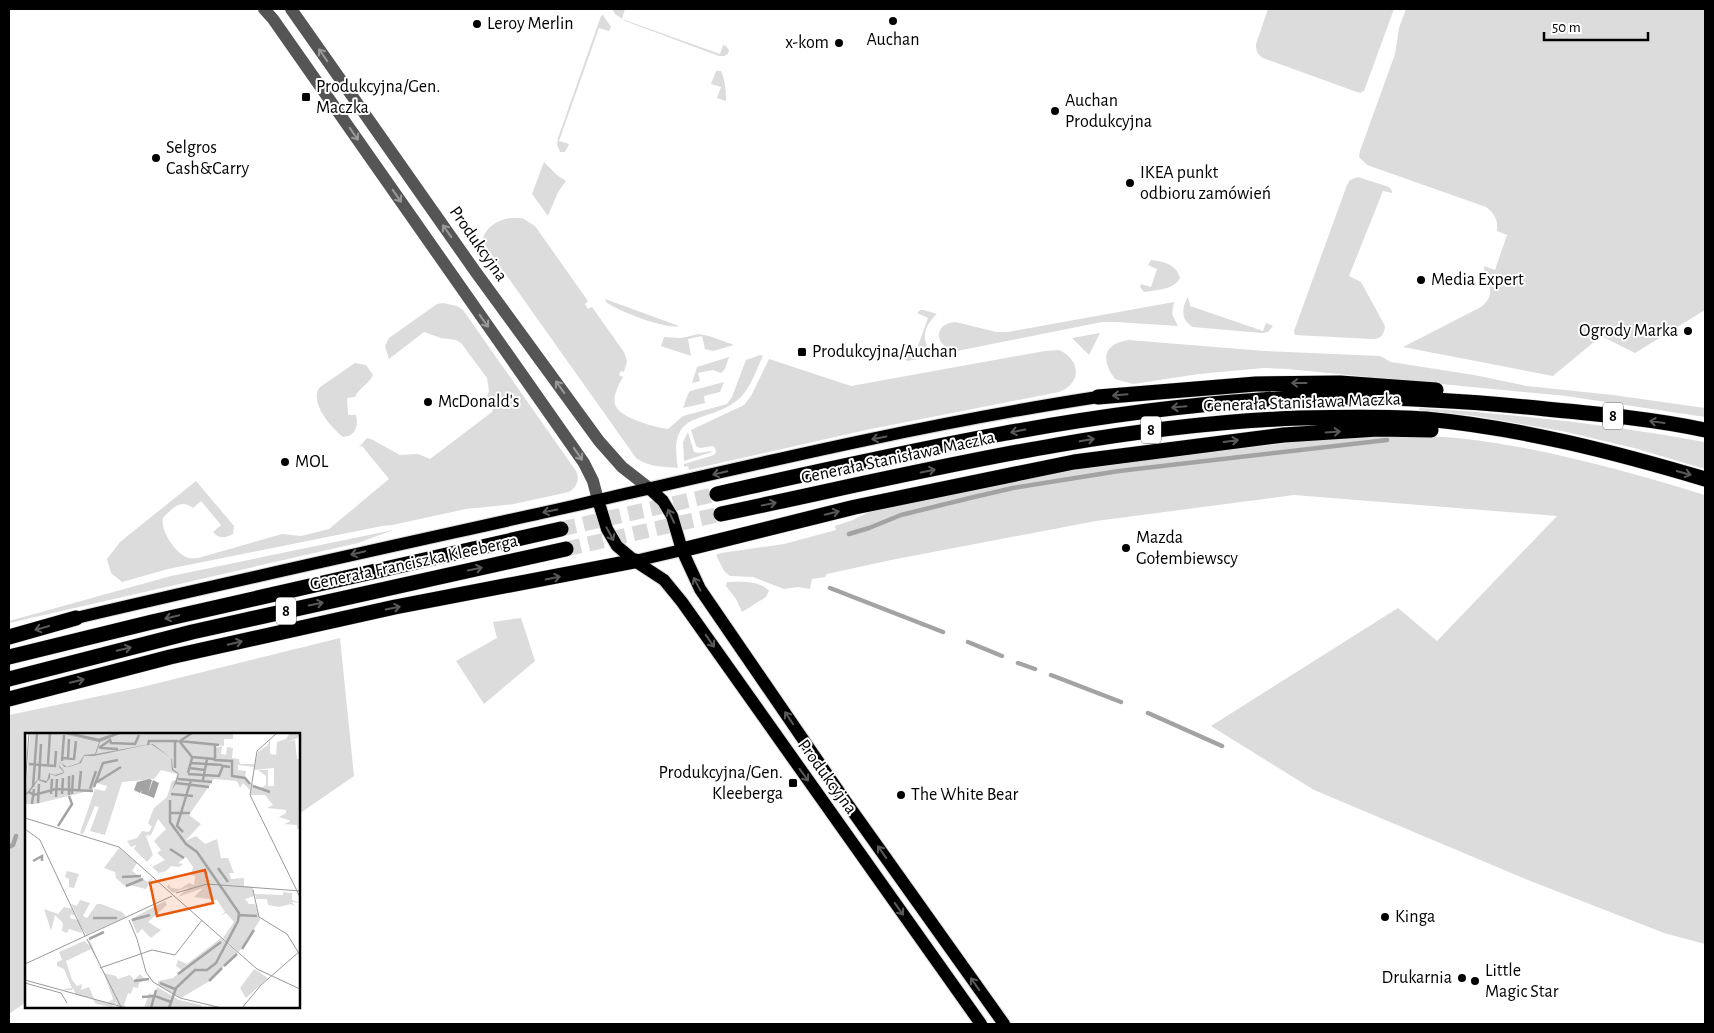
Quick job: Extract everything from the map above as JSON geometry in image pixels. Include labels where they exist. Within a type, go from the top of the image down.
[{"type":"highway","points":[[1098,397],[1246,384],[1340,383],[1441,390],[1521,406]]},
{"type":"highway","name":"Generała Stanisława Maczka","points":[[717,494],[1022,430],[1158,409],[1262,400],[1367,397],[1459,401],[1608,415],[1705,430]]},
{"type":"highway","name":"Generała Stanisława Maczka","points":[[721,514],[1020,451],[1139,431],[1247,420],[1358,417],[1426,420],[1535,435],[1586,446],[1705,479]]},
{"type":"highway","points":[[682,550],[856,506],[1034,469],[1151,451],[1265,437],[1378,429],[1436,430],[1586,446]]},
{"type":"highway","name":"Generała Franciszka Kleeberga","points":[[9,657],[152,622],[561,529]]},
{"type":"highway","name":"Generała Franciszka Kleeberga","points":[[9,679],[192,632],[566,549]]},
{"type":"highway","points":[[9,699],[170,658],[395,607],[635,561]]},
{"type":"highway","points":[[9,637],[76,618]]},
{"type":"main road","points":[[76,618],[649,488],[946,424],[1098,397]]},
{"type":"main road","name":"Produkcyjna","points":[[649,488],[663,501],[672,516],[682,550],[700,589],[846,802],[1004,1024]]},
{"type":"main road","name":"Produkcyjna","points":[[598,500],[607,529],[617,546],[635,561],[664,580],[682,602],[980,1024]]},
{"type":"main road","points":[[635,561],[682,550]]},
{"type":"main road","points":[[831,812],[846,802]]},
{"type":"street","points":[[264,9],[584,463],[593,481],[598,500]]},
{"type":"street","name":"Produkcyjna","points":[[291,9],[469,263],[599,441],[622,467],[649,488]]},
{"type":"shaded area","points":[[612,9],[625,9],[622,19],[615,14]]},
{"type":"shaded area","points":[[1268,9],[1394,9],[1364,91],[1360,93],[1261,57],[1257,52],[1256,44]]},
{"type":"shaded area","points":[[1406,9],[1705,9],[1705,310],[1635,353],[1601,336],[1553,376],[1403,347],[1481,307],[1486,302],[1489,297],[1490,288],[1484,266],[1495,270],[1507,235],[1497,231],[1495,217],[1486,207],[1367,165],[1359,157],[1395,54],[1399,28]]},
{"type":"shaded area","points":[[603,15],[611,27],[609,31],[599,28],[559,141],[569,144],[565,152],[560,152],[557,145],[558,138],[601,16]]},
{"type":"shaded area","points":[[622,19],[720,54],[723,45],[729,50],[728,54],[719,56]]},
{"type":"shaded area","points":[[716,71],[721,71],[722,73],[726,90],[726,101],[717,98],[721,87],[711,84]]},
{"type":"shaded area","points":[[544,162],[566,181],[558,192],[548,216],[532,194]]},
{"type":"shaded area","points":[[1358,177],[1389,187],[1392,191],[1392,193],[1383,191],[1349,276],[1361,282],[1385,326],[1384,332],[1382,336],[1372,339],[1295,335],[1294,331],[1347,185],[1350,180]]},
{"type":"shaded area","points":[[510,218],[522,218],[535,226],[588,301],[585,304],[588,309],[592,307],[624,352],[627,361],[624,372],[621,371],[619,375],[623,377],[617,390],[615,404],[623,414],[630,418],[668,429],[683,416],[727,404],[732,397],[746,360],[760,355],[763,356],[751,383],[741,397],[729,406],[693,420],[685,426],[679,435],[676,448],[678,468],[651,465],[636,458],[487,248],[482,240],[486,231],[496,222]]},
{"type":"shaded area","points":[[1151,260],[1160,261],[1173,267],[1180,278],[1174,285],[1164,289],[1144,292],[1140,287],[1141,284],[1151,287],[1157,269],[1148,265]]},
{"type":"shaded area","points":[[1188,297],[1190,306],[1263,331],[1266,323],[1273,326],[1268,332],[1262,333],[1193,327],[1186,321],[1183,314]]},
{"type":"shaded area","points":[[605,299],[680,326],[664,325],[642,319],[612,306]]},
{"type":"shaded area","points":[[1174,302],[1172,314],[1178,326],[1102,322],[957,351],[949,349],[944,345],[940,341],[939,336],[940,331],[948,323],[956,322],[996,332],[1008,332]]},
{"type":"shaded area","points":[[443,303],[457,306],[463,310],[576,471],[578,480],[572,490],[514,504],[466,509],[168,569],[122,582],[111,573],[107,559],[120,542],[196,481],[234,526],[233,534],[222,537],[217,536],[213,532],[221,525],[201,501],[193,508],[180,504],[163,518],[163,523],[169,540],[186,557],[198,558],[282,534],[301,536],[329,529],[389,479],[362,446],[359,447],[367,438],[400,455],[418,454],[430,459],[492,412],[496,401],[487,396],[489,391],[487,378],[461,343],[456,340],[441,338],[424,332],[389,359],[385,346],[389,338],[437,304]]},
{"type":"shaded area","points":[[920,310],[937,314],[926,329],[925,334],[927,345],[934,356],[907,361],[903,357],[903,353],[914,357],[928,318],[917,313]]},
{"type":"shaded area","points":[[1100,333],[1089,355],[1072,338]]},
{"type":"shaded area","points":[[699,334],[734,345],[713,351],[705,349],[702,336],[688,339],[691,356],[661,346],[664,337],[681,338]]},
{"type":"shaded area","points":[[1129,340],[1264,351],[1380,356],[1391,362],[1474,375],[1527,386],[1613,395],[1705,408],[1705,417],[1566,396],[1287,369],[1264,368],[1199,374],[1133,384],[1115,379],[1110,372],[1106,359],[1110,348]]},
{"type":"shaded area","points":[[1059,350],[1072,360],[1076,371],[1072,383],[1059,392],[866,430],[689,470],[688,466],[684,467],[684,464],[714,455],[716,452],[713,446],[700,448],[696,446],[691,430],[744,405],[751,396],[769,359],[851,386]]},
{"type":"shaded area","points":[[729,357],[725,369],[721,373],[713,370],[698,373],[700,381],[692,383],[697,367]]},
{"type":"shaded area","points":[[355,363],[366,365],[373,375],[355,397],[347,398],[348,415],[356,415],[357,423],[351,435],[343,437],[333,428],[323,414],[317,400],[317,393],[320,387]]},
{"type":"shaded area","points":[[724,382],[720,392],[704,396],[705,403],[683,408],[690,391]]},
{"type":"shaded area","points":[[1420,408],[1492,413],[1563,421],[1705,442],[1705,469],[1634,448],[1562,431],[1475,416],[1418,410]]},
{"type":"shaded area","points":[[688,432],[694,452],[712,452],[684,461],[683,442]]},
{"type":"shaded area","points":[[1413,435],[1497,443],[1557,455],[1617,469],[1705,495],[1705,944],[1664,933],[1523,878],[1314,790],[1211,726],[1398,608],[1437,641],[1557,516],[1294,495],[1096,521],[891,560],[812,579],[810,589],[798,587],[784,589],[753,577],[730,576],[724,571],[716,555],[784,544],[836,530],[835,526],[869,512],[961,491],[1095,466],[1328,438]]},
{"type":"shaded area","points":[[393,530],[358,543],[9,623],[9,621],[171,576]]},
{"type":"shaded area","points":[[727,582],[755,583],[769,591],[766,597],[742,612],[736,599],[726,586]]},
{"type":"shaded area","points":[[521,618],[535,661],[484,704],[456,661],[497,638],[493,622]]},
{"type":"shaded area","points":[[340,638],[354,776],[300,813],[300,733],[25,733],[25,1003],[9,1014],[9,715],[138,688]]},
{"type":"waterway","points":[[849,534],[901,515],[1013,488],[1119,471],[1387,440]]},
{"type":"waterway","points":[[830,588],[943,632]]},
{"type":"waterway","points":[[968,642],[1002,656]]},
{"type":"waterway","points":[[1018,663],[1035,669]]},
{"type":"waterway","points":[[1051,675],[1121,702]]},
{"type":"waterway","points":[[1148,713],[1222,746]]},
{"type":"waterway","points":[[9,847],[13,845],[16,836]]},
{"type":"tunnel","points":[[561,529],[717,494]]},
{"type":"tunnel","points":[[566,549],[721,514]]},
{"type":"place","name":"Auchan","points":[[893,21]]},
{"type":"place","name":"Leroy Merlin","points":[[477,24]]},
{"type":"place","name":"x-kom","points":[[839,43]]},
{"type":"place","name":"Produkcyjna/Gen. Maczka","points":[[306,97]]},
{"type":"place","name":"Auchan Produkcyjna","points":[[1055,111]]},
{"type":"place","name":"Selgros Cash&Carry","points":[[156,158]]},
{"type":"place","name":"IKEA punkt odbioru zamówień","points":[[1130,183]]},
{"type":"place","name":"Media Expert","points":[[1421,280]]},
{"type":"place","name":"Ogrody Marka","points":[[1688,331]]},
{"type":"place","name":"Produkcyjna/Auchan","points":[[802,352]]},
{"type":"place","name":"McDonald's","points":[[428,402]]},
{"type":"place","name":"MOL","points":[[285,462]]},
{"type":"place","name":"Mazda Gołembiewscy","points":[[1126,548]]},
{"type":"place","name":"Produkcyjna/Gen. Kleeberga","points":[[793,783]]},
{"type":"place","name":"The White Bear","points":[[901,795]]},
{"type":"place","name":"Kinga","points":[[1385,917]]},
{"type":"place","name":"Drukarnia","points":[[1462,978]]},
{"type":"place","name":"Little Magic Star","points":[[1475,981]]}]
